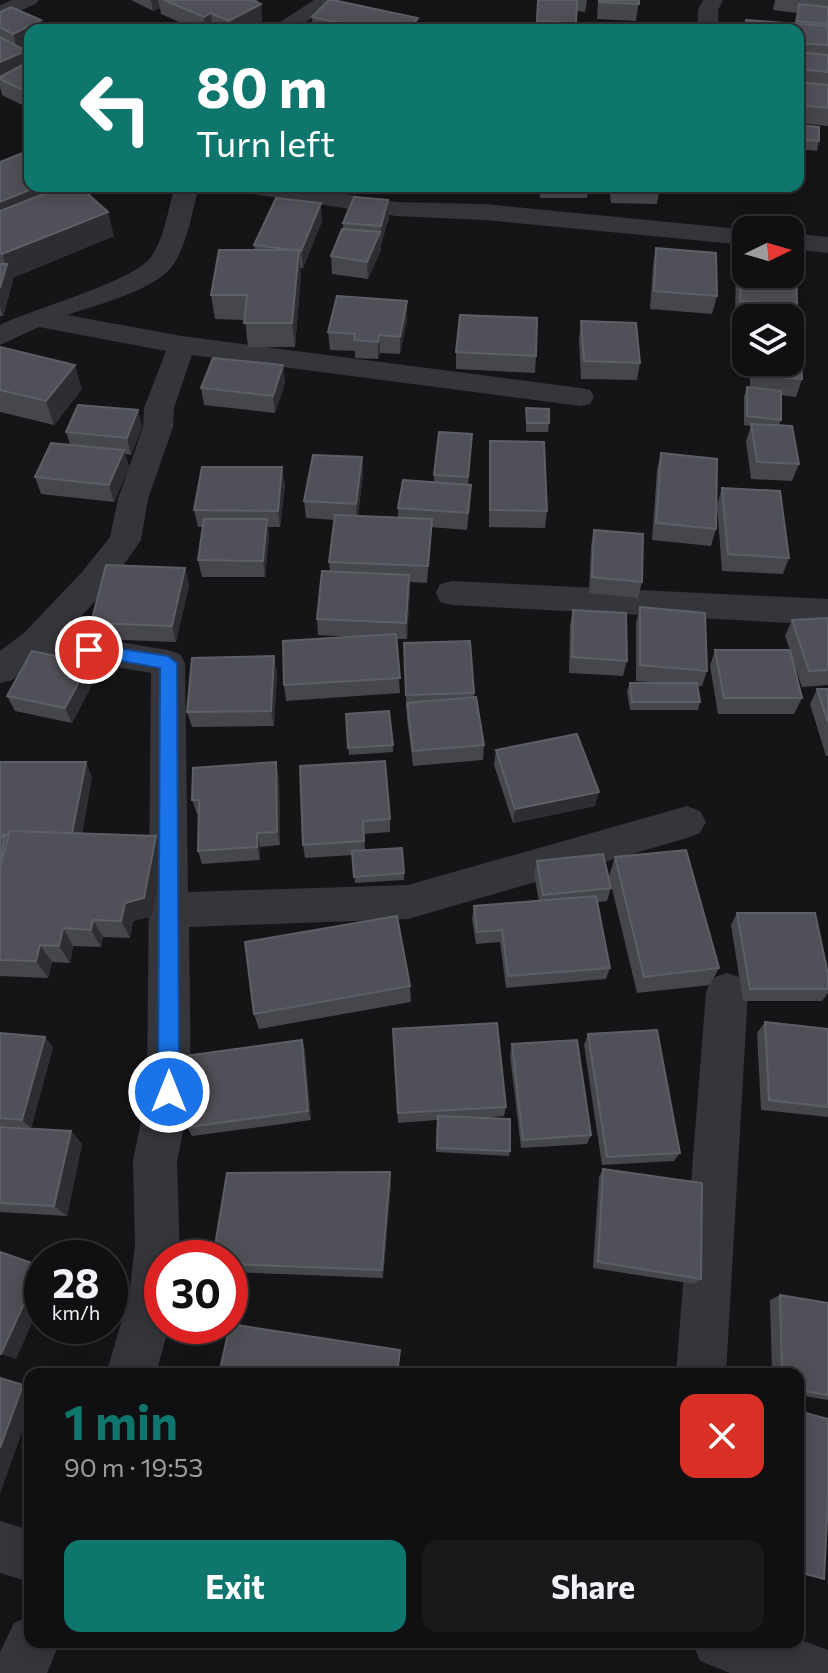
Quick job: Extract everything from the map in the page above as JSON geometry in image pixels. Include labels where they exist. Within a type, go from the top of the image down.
[{"type":"street","points":[[289,24],[329,0]]},
{"type":"street","points":[[708,24],[708,10],[713,0]]},
{"type":"street","points":[[0,336],[35,318],[140,279],[161,263],[170,246],[185,192]]},
{"type":"street","points":[[285,192],[396,209],[485,212],[732,236]]},
{"type":"street","points":[[804,242],[828,245]]},
{"type":"street","points":[[35,318],[182,345],[580,397]]},
{"type":"street","points":[[0,670],[37,641],[94,581],[125,540],[133,499],[158,427],[159,408],[182,345]]},
{"type":"street","points":[[452,593],[828,612]]},
{"type":"street","points":[[37,641],[168,663],[169,1092],[155,1161],[158,1245],[153,1296],[133,1368]]},
{"type":"street","points":[[169,910],[408,902],[687,822]]},
{"type":"street","points":[[701,1368],[727,992]]},
{"type":"street","points":[[0,1547],[24,1554]]},
{"type":"street","points":[[19,1673],[30,1648]]},
{"type":"street","points":[[738,1648],[817,1673]]},
{"type":"building","points":[[164,0],[252,0],[261,4],[229,21],[211,13],[204,17]]},
{"type":"building","points":[[329,0],[333,0],[418,18],[412,24],[345,24],[312,17]]},
{"type":"building","points":[[538,0],[577,0],[576,23],[537,21]]},
{"type":"building","points":[[639,0],[639,4],[599,2]]},
{"type":"building","points":[[799,4],[828,7],[828,24],[797,21]]},
{"type":"building","points":[[11,7],[41,20],[24,24],[24,28],[13,34],[0,27],[0,12]]},
{"type":"building","points":[[746,20],[801,24],[746,24]]},
{"type":"building","points":[[804,24],[828,26],[828,45],[804,43]]},
{"type":"building","points":[[0,37],[24,50],[24,52],[0,62]]},
{"type":"building","points":[[804,53],[828,55],[828,72],[804,70]]},
{"type":"building","points":[[24,64],[24,91],[0,79]]},
{"type":"building","points":[[804,83],[828,85],[828,108],[804,106]]},
{"type":"building","points":[[804,126],[819,127],[819,141],[804,140]]},
{"type":"building","points":[[24,152],[24,192],[0,202],[0,162]]},
{"type":"building","points":[[49,192],[86,192],[108,212],[2,254],[0,211]]},
{"type":"building","points":[[354,197],[388,200],[381,226],[343,223]]},
{"type":"building","points":[[276,198],[321,203],[301,251],[254,245]]},
{"type":"building","points":[[342,229],[380,232],[367,262],[331,256]]},
{"type":"building","points":[[656,248],[716,253],[717,296],[654,291]]},
{"type":"building","points":[[219,250],[299,250],[292,323],[244,323],[247,295],[211,295]]},
{"type":"building","points":[[0,264],[7,264],[0,288]]},
{"type":"building","points":[[740,288],[797,288],[797,304],[740,301]]},
{"type":"building","points":[[337,296],[407,301],[400,337],[379,335],[378,342],[354,340],[355,334],[328,332]]},
{"type":"building","points":[[460,315],[537,318],[536,356],[456,352]]},
{"type":"building","points":[[581,321],[636,323],[640,363],[584,361]]},
{"type":"building","points":[[0,347],[75,365],[46,401],[0,390]]},
{"type":"building","points":[[213,358],[283,365],[273,396],[201,388]]},
{"type":"building","points":[[767,376],[802,376],[802,379]]},
{"type":"building","points":[[747,387],[781,391],[781,420],[747,416]]},
{"type":"building","points":[[78,405],[138,410],[127,438],[66,432]]},
{"type":"building","points":[[526,408],[549,409],[549,423],[527,423]]},
{"type":"building","points":[[751,424],[792,426],[799,464],[757,462]]},
{"type":"building","points":[[439,432],[472,434],[468,477],[434,475]]},
{"type":"building","points":[[490,441],[544,442],[547,511],[490,510]]},
{"type":"building","points":[[51,443],[124,450],[109,485],[35,477]]},
{"type":"building","points":[[661,453],[717,459],[716,529],[656,523]]},
{"type":"building","points":[[313,455],[362,457],[356,504],[304,501]]},
{"type":"building","points":[[202,467],[282,467],[278,511],[194,510]]},
{"type":"building","points":[[403,480],[471,485],[468,513],[398,508]]},
{"type":"building","points":[[722,488],[780,491],[789,558],[728,554]]},
{"type":"building","points":[[335,515],[432,519],[428,566],[329,562]]},
{"type":"building","points":[[204,519],[267,519],[263,561],[198,560]]},
{"type":"building","points":[[594,530],[643,534],[642,582],[592,577]]},
{"type":"building","points":[[106,565],[185,568],[172,626],[91,623]]},
{"type":"building","points":[[322,571],[409,575],[406,623],[317,619]]},
{"type":"building","points":[[640,607],[705,613],[707,671],[640,665]]},
{"type":"building","points":[[573,610],[626,613],[627,661],[572,657]]},
{"type":"building","points":[[828,618],[828,670],[809,671],[792,620]]},
{"type":"building","points":[[396,634],[400,678],[284,685],[283,641]]},
{"type":"building","points":[[470,641],[474,693],[406,695],[404,643]]},
{"type":"building","points":[[715,650],[790,650],[802,698],[724,698]]},
{"type":"building","points":[[32,651],[89,663],[65,708],[7,696]]},
{"type":"building","points":[[274,656],[271,711],[187,712],[192,658]]},
{"type":"building","points":[[630,683],[697,683],[700,702],[632,702]]},
{"type":"building","points":[[817,689],[828,689],[828,722]]},
{"type":"building","points":[[476,697],[484,745],[413,751],[407,703]]},
{"type":"building","points":[[389,711],[393,745],[348,748],[346,714]]},
{"type":"building","points":[[577,734],[599,792],[515,809],[496,750]]},
{"type":"building","points":[[385,761],[390,819],[363,821],[364,841],[303,845],[300,766]]},
{"type":"building","points":[[0,762],[86,762],[72,833],[10,831],[8,835],[0,835]]},
{"type":"building","points":[[276,762],[277,832],[257,833],[257,847],[198,851],[199,800],[192,800],[193,768]]},
{"type":"building","points":[[10,831],[156,836],[144,898],[125,903],[121,921],[93,920],[91,930],[63,928],[59,946],[40,945],[36,961],[0,960],[0,867]]},
{"type":"building","points":[[0,837],[5,837],[0,863]]},
{"type":"building","points":[[402,848],[404,873],[354,877],[352,851]]},
{"type":"building","points":[[686,850],[719,968],[644,977],[615,857]]},
{"type":"building","points":[[603,854],[611,888],[543,895],[537,861]]},
{"type":"building","points":[[596,896],[610,968],[508,976],[502,930],[477,932],[474,906]]},
{"type":"building","points":[[737,913],[815,913],[828,974],[828,989],[750,989]]},
{"type":"building","points":[[397,916],[410,986],[254,1014],[245,942]]},
{"type":"building","points":[[765,1022],[828,1029],[828,1107],[769,1100]]},
{"type":"building","points":[[497,1023],[506,1107],[398,1113],[393,1029]]},
{"type":"building","points":[[657,1030],[680,1153],[607,1157],[588,1034]]},
{"type":"building","points":[[0,1033],[45,1037],[22,1120],[0,1118]]},
{"type":"building","points":[[302,1040],[308,1111],[187,1127],[184,1056]]},
{"type":"building","points":[[577,1040],[591,1135],[523,1140],[512,1044]]},
{"type":"building","points":[[438,1116],[510,1119],[510,1151],[437,1148]]},
{"type":"building","points":[[0,1127],[71,1131],[54,1206],[0,1203]]},
{"type":"building","points":[[603,1169],[702,1183],[701,1279],[598,1262]]},
{"type":"building","points":[[390,1172],[382,1270],[248,1265],[248,1240],[216,1240],[227,1173]]},
{"type":"building","points":[[0,1252],[24,1260],[24,1303],[0,1354]]},
{"type":"building","points":[[780,1295],[828,1303],[828,1395],[804,1391],[804,1368],[782,1368]]},
{"type":"building","points":[[248,1327],[400,1350],[398,1368],[220,1368],[226,1344],[248,1344]]},
{"type":"building","points":[[0,1378],[23,1385],[0,1448]]},
{"type":"building","points":[[804,1413],[828,1419],[824,1579],[804,1574]]},
{"type":"route","points":[[89,650],[168,663],[169,1092]]}]
